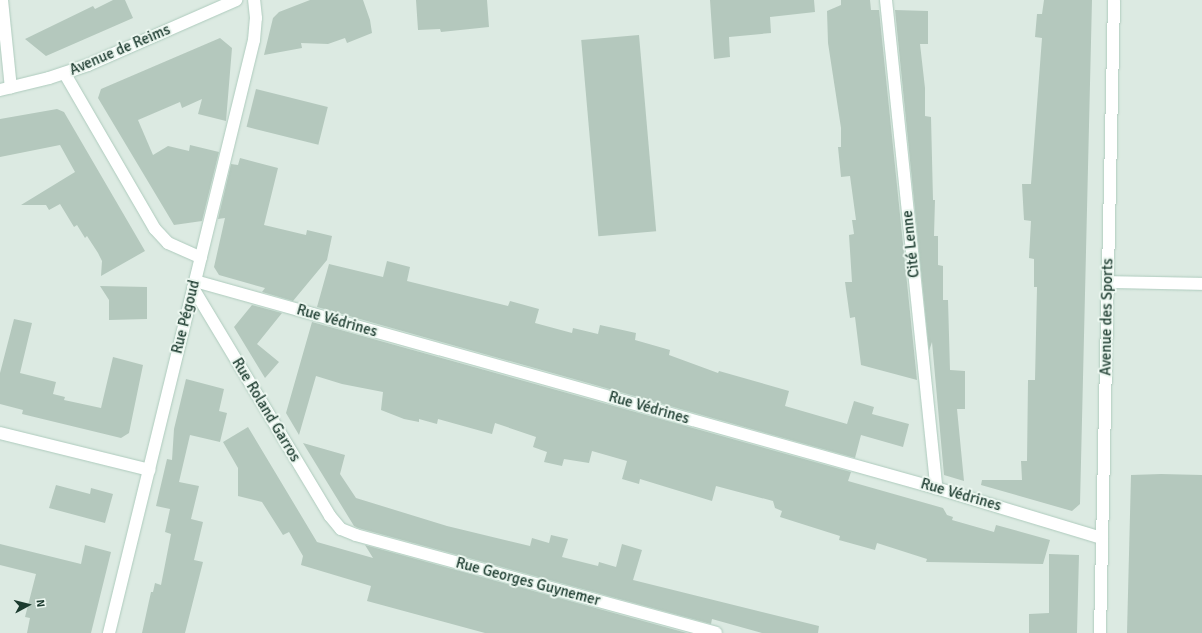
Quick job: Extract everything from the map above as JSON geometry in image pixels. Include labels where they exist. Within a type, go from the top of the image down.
[{"type":"street","points":[[2,0],[6,89]]},
{"type":"street","name":"Avenue de Reims","points":[[6,89],[65,74],[236,0]]},
{"type":"street","name":"Rue Pégoud","points":[[109,633],[254,40],[254,0]]},
{"type":"street","name":"Cité Lenne","points":[[886,0],[936,488]]},
{"type":"street","name":"Avenue des Sports","points":[[1100,633],[1114,0]]},
{"type":"street","points":[[65,74],[154,229],[161,237],[179,250],[201,258]]},
{"type":"street","points":[[1108,282],[1202,284]]},
{"type":"street","name":"Rue Védrines","points":[[194,284],[936,488],[1102,538]]},
{"type":"street","name":"Rue Roland Garros","points":[[194,284],[330,516],[342,529]]},
{"type":"street","points":[[0,434],[149,470]]},
{"type":"street","name":"Rue Georges Guynemer","points":[[342,529],[356,536],[716,633]]},
{"type":"building","points":[[113,0],[125,0],[133,18],[46,56],[25,39],[93,6],[95,9]]},
{"type":"building","points":[[310,0],[363,0],[370,20],[372,33],[347,43],[345,38],[328,44],[301,43],[302,48],[264,55],[273,18],[279,12]]},
{"type":"building","points":[[416,0],[487,0],[489,27],[441,32],[440,29],[418,30]]},
{"type":"building","points":[[710,0],[814,0],[815,12],[770,17],[771,33],[729,37],[730,57],[714,59]]},
{"type":"building","points":[[841,0],[870,0],[871,10],[879,10],[917,380],[861,365],[855,317],[850,318],[845,282],[852,282],[849,235],[854,234],[852,220],[856,220],[850,176],[841,177],[838,147],[841,147],[841,128],[828,43],[827,11],[841,5]]},
{"type":"building","points":[[1044,0],[1092,0],[1080,504],[1072,511],[981,485],[982,480],[1022,480],[1021,461],[1027,461],[1028,380],[1035,380],[1037,287],[1034,287],[1034,259],[1029,258],[1031,221],[1024,220],[1022,184],[1031,184],[1042,38],[1035,37],[1037,14],[1042,14]]},
{"type":"building","points":[[895,10],[928,11],[928,44],[920,44],[925,88],[925,116],[931,117],[933,200],[935,200],[934,236],[938,236],[938,265],[943,266],[943,300],[948,300],[950,370],[965,371],[965,409],[957,409],[964,481],[944,475],[932,342],[929,351]]},
{"type":"building","points":[[639,35],[656,231],[598,236],[581,40]]},
{"type":"building","points":[[220,38],[232,48],[226,121],[198,114],[202,99],[182,108],[180,102],[138,120],[153,155],[168,146],[189,151],[190,145],[219,152],[202,221],[174,225],[98,98],[101,89]]},
{"type":"building","points":[[256,89],[328,107],[318,145],[247,127]]},
{"type":"building","points":[[57,109],[64,112],[145,251],[101,276],[102,261],[98,253],[87,236],[85,238],[77,225],[74,227],[60,204],[49,210],[46,205],[21,205],[75,172],[60,145],[0,157],[0,119]]},
{"type":"building","points":[[240,158],[278,168],[264,225],[306,235],[307,230],[332,236],[327,260],[293,301],[262,292],[265,288],[219,275],[214,267],[225,218],[218,219],[231,164],[238,165]]},
{"type":"building","points":[[387,261],[410,267],[407,281],[508,306],[510,301],[539,309],[535,323],[572,333],[573,328],[598,334],[600,325],[636,333],[635,340],[670,350],[669,355],[718,373],[719,371],[789,391],[785,406],[847,424],[854,401],[874,407],[872,414],[909,424],[903,447],[861,435],[855,458],[317,307],[329,264],[383,277]]},
{"type":"building","points":[[100,286],[147,287],[147,319],[109,320],[109,300]]},
{"type":"building","points":[[252,305],[282,313],[257,344],[279,362],[265,378],[234,327]]},
{"type":"building","points":[[14,319],[32,323],[20,373],[56,382],[53,394],[65,397],[64,400],[101,408],[113,357],[143,365],[129,433],[121,438],[22,414],[23,410],[0,404],[0,373]]},
{"type":"building","points":[[312,322],[851,472],[848,481],[943,508],[947,515],[953,517],[952,520],[994,532],[996,525],[1050,540],[1043,564],[926,562],[927,559],[877,543],[875,550],[839,540],[840,536],[780,517],[782,511],[775,508],[773,501],[716,486],[712,501],[640,479],[639,484],[622,479],[627,461],[592,451],[589,463],[564,459],[562,466],[544,462],[547,452],[533,447],[536,437],[495,423],[492,434],[438,419],[437,424],[419,419],[419,422],[404,419],[381,410],[383,392],[342,384],[316,376],[299,435],[286,413]]},
{"type":"building","points":[[186,379],[224,389],[219,411],[227,413],[220,442],[190,435],[179,482],[199,486],[191,519],[203,522],[194,560],[203,562],[185,633],[142,633],[151,592],[153,592],[155,583],[161,585],[171,534],[165,532],[170,509],[156,506],[167,459],[172,460],[174,429]]},
{"type":"building","points":[[248,427],[317,542],[373,558],[365,545],[687,633],[485,633],[367,601],[371,586],[301,565],[303,556],[289,532],[283,535],[262,502],[238,496],[238,468],[223,442]]},
{"type":"building","points":[[303,443],[345,455],[340,474],[356,498],[447,526],[530,546],[532,538],[549,543],[551,535],[568,539],[562,557],[598,566],[599,562],[616,567],[622,544],[642,550],[633,580],[819,626],[818,633],[762,633],[712,619],[711,624],[358,528],[354,526]]},
{"type":"building","points":[[1131,475],[1202,475],[1202,633],[1127,633]]},
{"type":"building","points":[[56,485],[90,494],[91,488],[113,494],[105,523],[49,508]]},
{"type":"building","points":[[0,544],[81,564],[85,545],[111,552],[91,633],[27,633],[30,618],[25,617],[36,574],[0,565]]},
{"type":"building","points":[[1049,554],[1079,555],[1077,633],[1029,633],[1029,614],[1049,613]]}]
